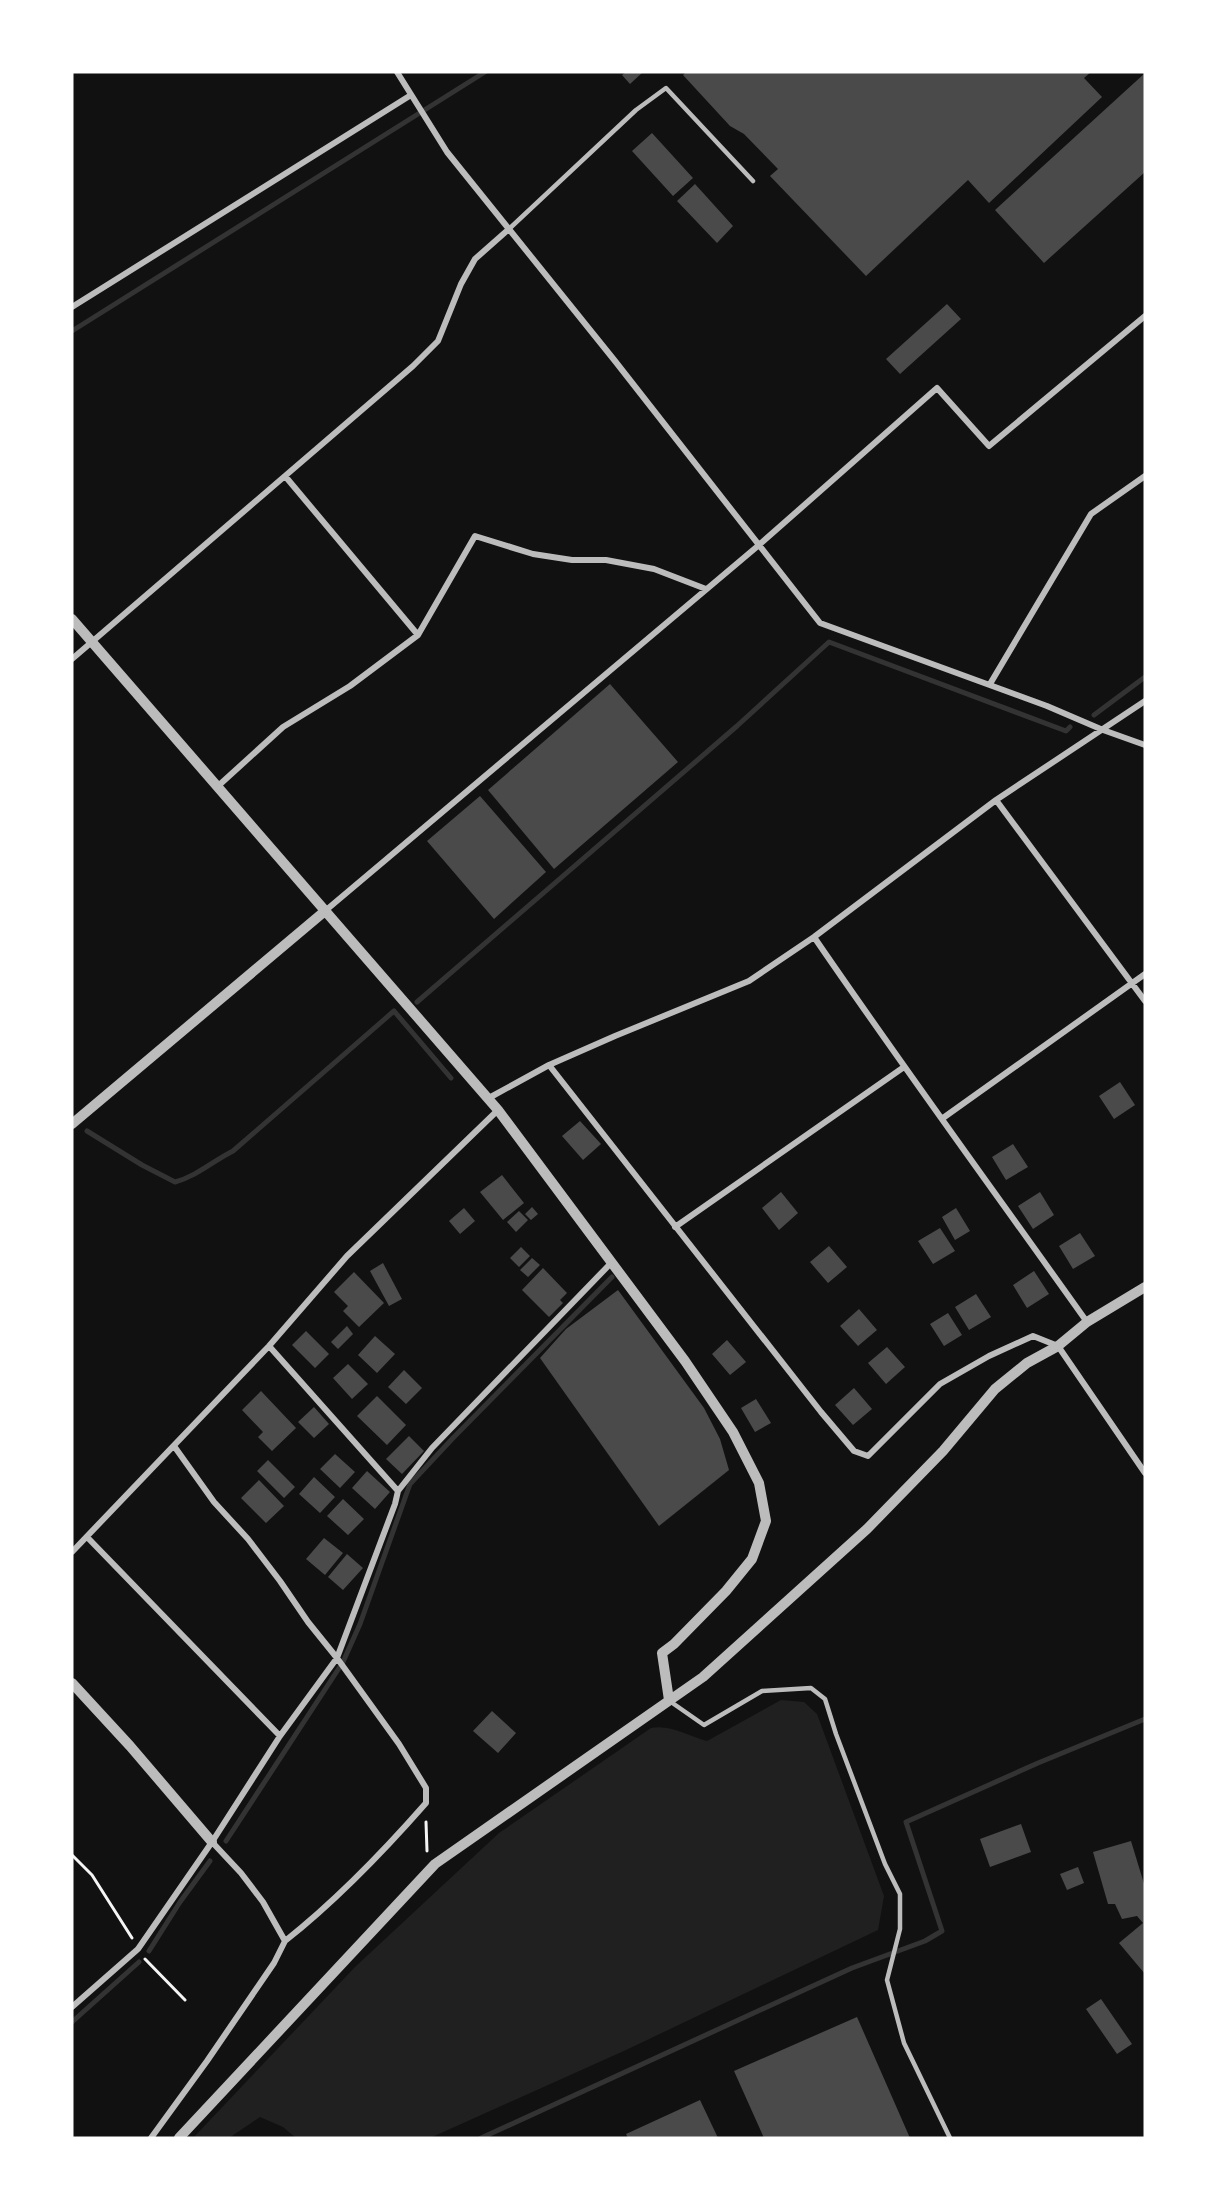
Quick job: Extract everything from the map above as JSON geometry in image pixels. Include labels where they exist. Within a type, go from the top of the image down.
[{"type":"street","points":[[397,72],[447,152],[615,361],[820,623],[990,684],[1145,745]]},
{"type":"street","points":[[72,307],[413,98]]},
{"type":"street","points":[[72,659],[413,366],[438,341],[461,284],[475,259],[509,230]]},
{"type":"street","points":[[72,1125],[759,545],[937,388],[989,446],[1145,316]]},
{"type":"street","points":[[285,476],[418,635]]},
{"type":"street","points":[[990,684],[1091,514],[1145,476]]},
{"type":"street","points":[[217,787],[283,727],[350,686],[418,635],[475,536],[533,554],[572,561],[606,560],[654,569],[706,589]]},
{"type":"street","points":[[72,619],[498,1110],[685,1361],[733,1432],[759,1483],[766,1521],[752,1559],[726,1591],[674,1644],[662,1653],[669,1700]]},
{"type":"street","points":[[487,1099],[549,1065],[749,981],[814,937],[996,800],[1145,701]]},
{"type":"street","points":[[996,800],[1145,1000]]},
{"type":"street","points":[[814,937],[904,1067],[1088,1322]]},
{"type":"street","points":[[943,1118],[1145,974]]},
{"type":"street","points":[[549,1065],[820,1412],[854,1451],[868,1456],[939,1384],[989,1356],[1034,1336],[1058,1346],[1145,1473]]},
{"type":"street","points":[[675,1227],[904,1067]]},
{"type":"street","points":[[72,1552],[269,1346],[348,1256],[498,1110]]},
{"type":"street","points":[[72,2007],[138,1949],[212,1842],[280,1736],[338,1660],[398,1491],[432,1448],[611,1263]]},
{"type":"street","points":[[179,2138],[427,1871],[508,1811],[703,1677],[867,1529],[943,1451],[995,1389],[1027,1363],[1058,1346],[1088,1322],[1145,1287]]},
{"type":"street","points":[[269,1346],[398,1491]]},
{"type":"street","points":[[152,2138],[274,1963],[285,1941],[319,1914],[350,1884],[426,1803],[426,1788],[413,1765],[280,1581],[248,1539],[214,1502],[174,1446]]},
{"type":"street","points":[[87,1537],[280,1736]]},
{"type":"street","points":[[72,1683],[241,1873],[263,1902],[285,1941]]},
{"type":"lane","points":[[509,230],[636,110],[666,88],[753,181]]},
{"type":"lane","points":[[669,1700],[704,1725],[762,1691],[811,1688],[825,1699],[881,1853],[900,1894],[900,1929],[887,1980],[904,2043],[950,2138]]},
{"type":"path","points":[[426,1803],[427,1871]]},
{"type":"path","points":[[72,1855],[92,1875],[148,1965],[185,2000]]},
{"type":"shaded area","points":[[781,1700],[804,1702],[817,1714],[884,1896],[878,1930],[626,2050],[430,2138],[296,2138],[283,2127],[260,2117],[229,2138],[193,2138],[355,1967],[499,1833],[651,1728],[672,1729],[707,1741]]},
{"type":"building","points":[[626,72],[643,72],[630,84],[622,75]]},
{"type":"building","points":[[686,72],[1091,72],[1084,78],[1102,97],[989,203],[968,180],[866,276],[770,176],[778,169],[744,134],[730,126],[683,75]]},
{"type":"building","points":[[1145,73],[1145,172],[1044,263],[995,210]]},
{"type":"building","points":[[652,133],[693,178],[673,196],[632,151]]},
{"type":"building","points":[[695,184],[733,226],[717,243],[677,201]]},
{"type":"building","points":[[947,304],[961,319],[900,374],[886,359]]},
{"type":"building","points":[[610,684],[678,762],[554,869],[488,790]]},
{"type":"building","points":[[480,796],[546,872],[494,919],[427,841]]},
{"type":"building","points":[[1120,1082],[1135,1105],[1114,1119],[1099,1096]]},
{"type":"building","points":[[580,1121],[601,1144],[583,1160],[562,1136]]},
{"type":"building","points":[[1013,1144],[1028,1167],[1006,1180],[992,1157]]},
{"type":"building","points":[[502,1175],[524,1203],[503,1220],[480,1192]]},
{"type":"building","points":[[781,1192],[798,1213],[779,1230],[762,1208]]},
{"type":"building","points":[[1040,1192],[1054,1215],[1033,1229],[1018,1206]]},
{"type":"building","points":[[532,1207],[538,1214],[531,1220],[525,1214]]},
{"type":"building","points":[[464,1208],[475,1221],[460,1234],[449,1221]]},
{"type":"building","points":[[956,1208],[970,1231],[955,1240],[942,1217]]},
{"type":"building","points":[[519,1211],[528,1220],[516,1232],[507,1222]]},
{"type":"building","points":[[940,1228],[955,1251],[933,1264],[918,1241]]},
{"type":"building","points":[[1080,1233],[1095,1256],[1073,1269],[1059,1246]]},
{"type":"building","points":[[829,1246],[847,1267],[828,1283],[810,1262]]},
{"type":"building","points":[[521,1247],[530,1256],[519,1267],[510,1258]]},
{"type":"building","points":[[532,1258],[540,1265],[528,1277],[520,1270]]},
{"type":"building","points":[[383,1263],[402,1299],[389,1306],[370,1271]]},
{"type":"building","points":[[543,1268],[567,1293],[560,1300],[563,1303],[549,1317],[522,1290]]},
{"type":"building","points":[[1034,1271],[1049,1294],[1027,1308],[1013,1285]]},
{"type":"building","points":[[354,1272],[384,1303],[359,1327],[343,1311],[348,1306],[334,1292]]},
{"type":"building","points":[[618,1290],[704,1408],[720,1439],[729,1470],[659,1526],[540,1358],[566,1329]]},
{"type":"building","points":[[976,1294],[991,1317],[969,1330],[955,1307]]},
{"type":"building","points":[[859,1309],[877,1330],[858,1346],[840,1326]]},
{"type":"building","points":[[948,1313],[962,1335],[944,1346],[930,1324]]},
{"type":"building","points":[[347,1326],[353,1334],[338,1349],[331,1342]]},
{"type":"building","points":[[306,1331],[329,1354],[315,1368],[292,1345]]},
{"type":"building","points":[[375,1336],[395,1354],[377,1373],[358,1355]]},
{"type":"building","points":[[727,1340],[746,1362],[730,1375],[712,1354]]},
{"type":"building","points":[[887,1347],[905,1367],[886,1384],[868,1363]]},
{"type":"building","points":[[348,1364],[368,1384],[352,1399],[333,1378]]},
{"type":"building","points":[[404,1370],[422,1388],[406,1404],[388,1387]]},
{"type":"building","points":[[854,1388],[872,1409],[853,1425],[835,1405]]},
{"type":"building","points":[[261,1391],[296,1428],[272,1451],[258,1437],[263,1432],[242,1410]]},
{"type":"building","points":[[377,1396],[406,1425],[387,1445],[357,1416]]},
{"type":"building","points":[[756,1399],[771,1423],[755,1432],[741,1408]]},
{"type":"building","points":[[314,1407],[329,1424],[314,1438],[298,1422]]},
{"type":"building","points":[[409,1436],[424,1451],[402,1474],[386,1459]]},
{"type":"building","points":[[335,1454],[355,1472],[340,1488],[320,1469]]},
{"type":"building","points":[[268,1460],[295,1487],[284,1498],[257,1471]]},
{"type":"building","points":[[367,1471],[390,1492],[375,1509],[352,1488]]},
{"type":"building","points":[[314,1477],[335,1497],[320,1513],[299,1494]]},
{"type":"building","points":[[259,1480],[284,1506],[266,1523],[241,1498]]},
{"type":"building","points":[[343,1499],[364,1519],[348,1535],[327,1516]]},
{"type":"building","points":[[324,1538],[343,1553],[325,1575],[306,1559]]},
{"type":"building","points":[[347,1554],[363,1568],[343,1590],[328,1577]]},
{"type":"building","points":[[492,1711],[516,1733],[498,1753],[473,1731]]},
{"type":"building","points":[[1021,1824],[1031,1852],[990,1867],[980,1839]]},
{"type":"building","points":[[1131,1841],[1145,1887],[1145,1974],[1119,1943],[1143,1923],[1137,1916],[1122,1919],[1115,1904],[1108,1904],[1093,1852]]},
{"type":"building","points":[[1078,1867],[1084,1883],[1067,1890],[1060,1874]]},
{"type":"building","points":[[1101,1999],[1132,2044],[1117,2054],[1086,2009]]},
{"type":"building","points":[[857,2017],[910,2138],[764,2138],[734,2071]]},
{"type":"building","points":[[700,2100],[718,2138],[628,2138],[626,2134]]},
{"type":"waterway","points":[[72,331],[485,72]]},
{"type":"waterway","points":[[417,1002],[737,726],[829,642],[1066,731],[1070,727]]},
{"type":"waterway","points":[[1094,715],[1145,677]]},
{"type":"waterway","points":[[87,1131],[142,1165],[175,1182],[183,1179],[233,1151],[394,1011],[451,1078]]},
{"type":"waterway","points":[[226,1841],[343,1662],[360,1624],[410,1484],[612,1277]]},
{"type":"waterway","points":[[481,2138],[852,1968],[925,1941],[942,1931],[906,1822],[1038,1763],[1145,1719]]},
{"type":"waterway","points":[[149,1951],[180,1902],[210,1861]]},
{"type":"waterway","points":[[72,2022],[139,1962]]}]
